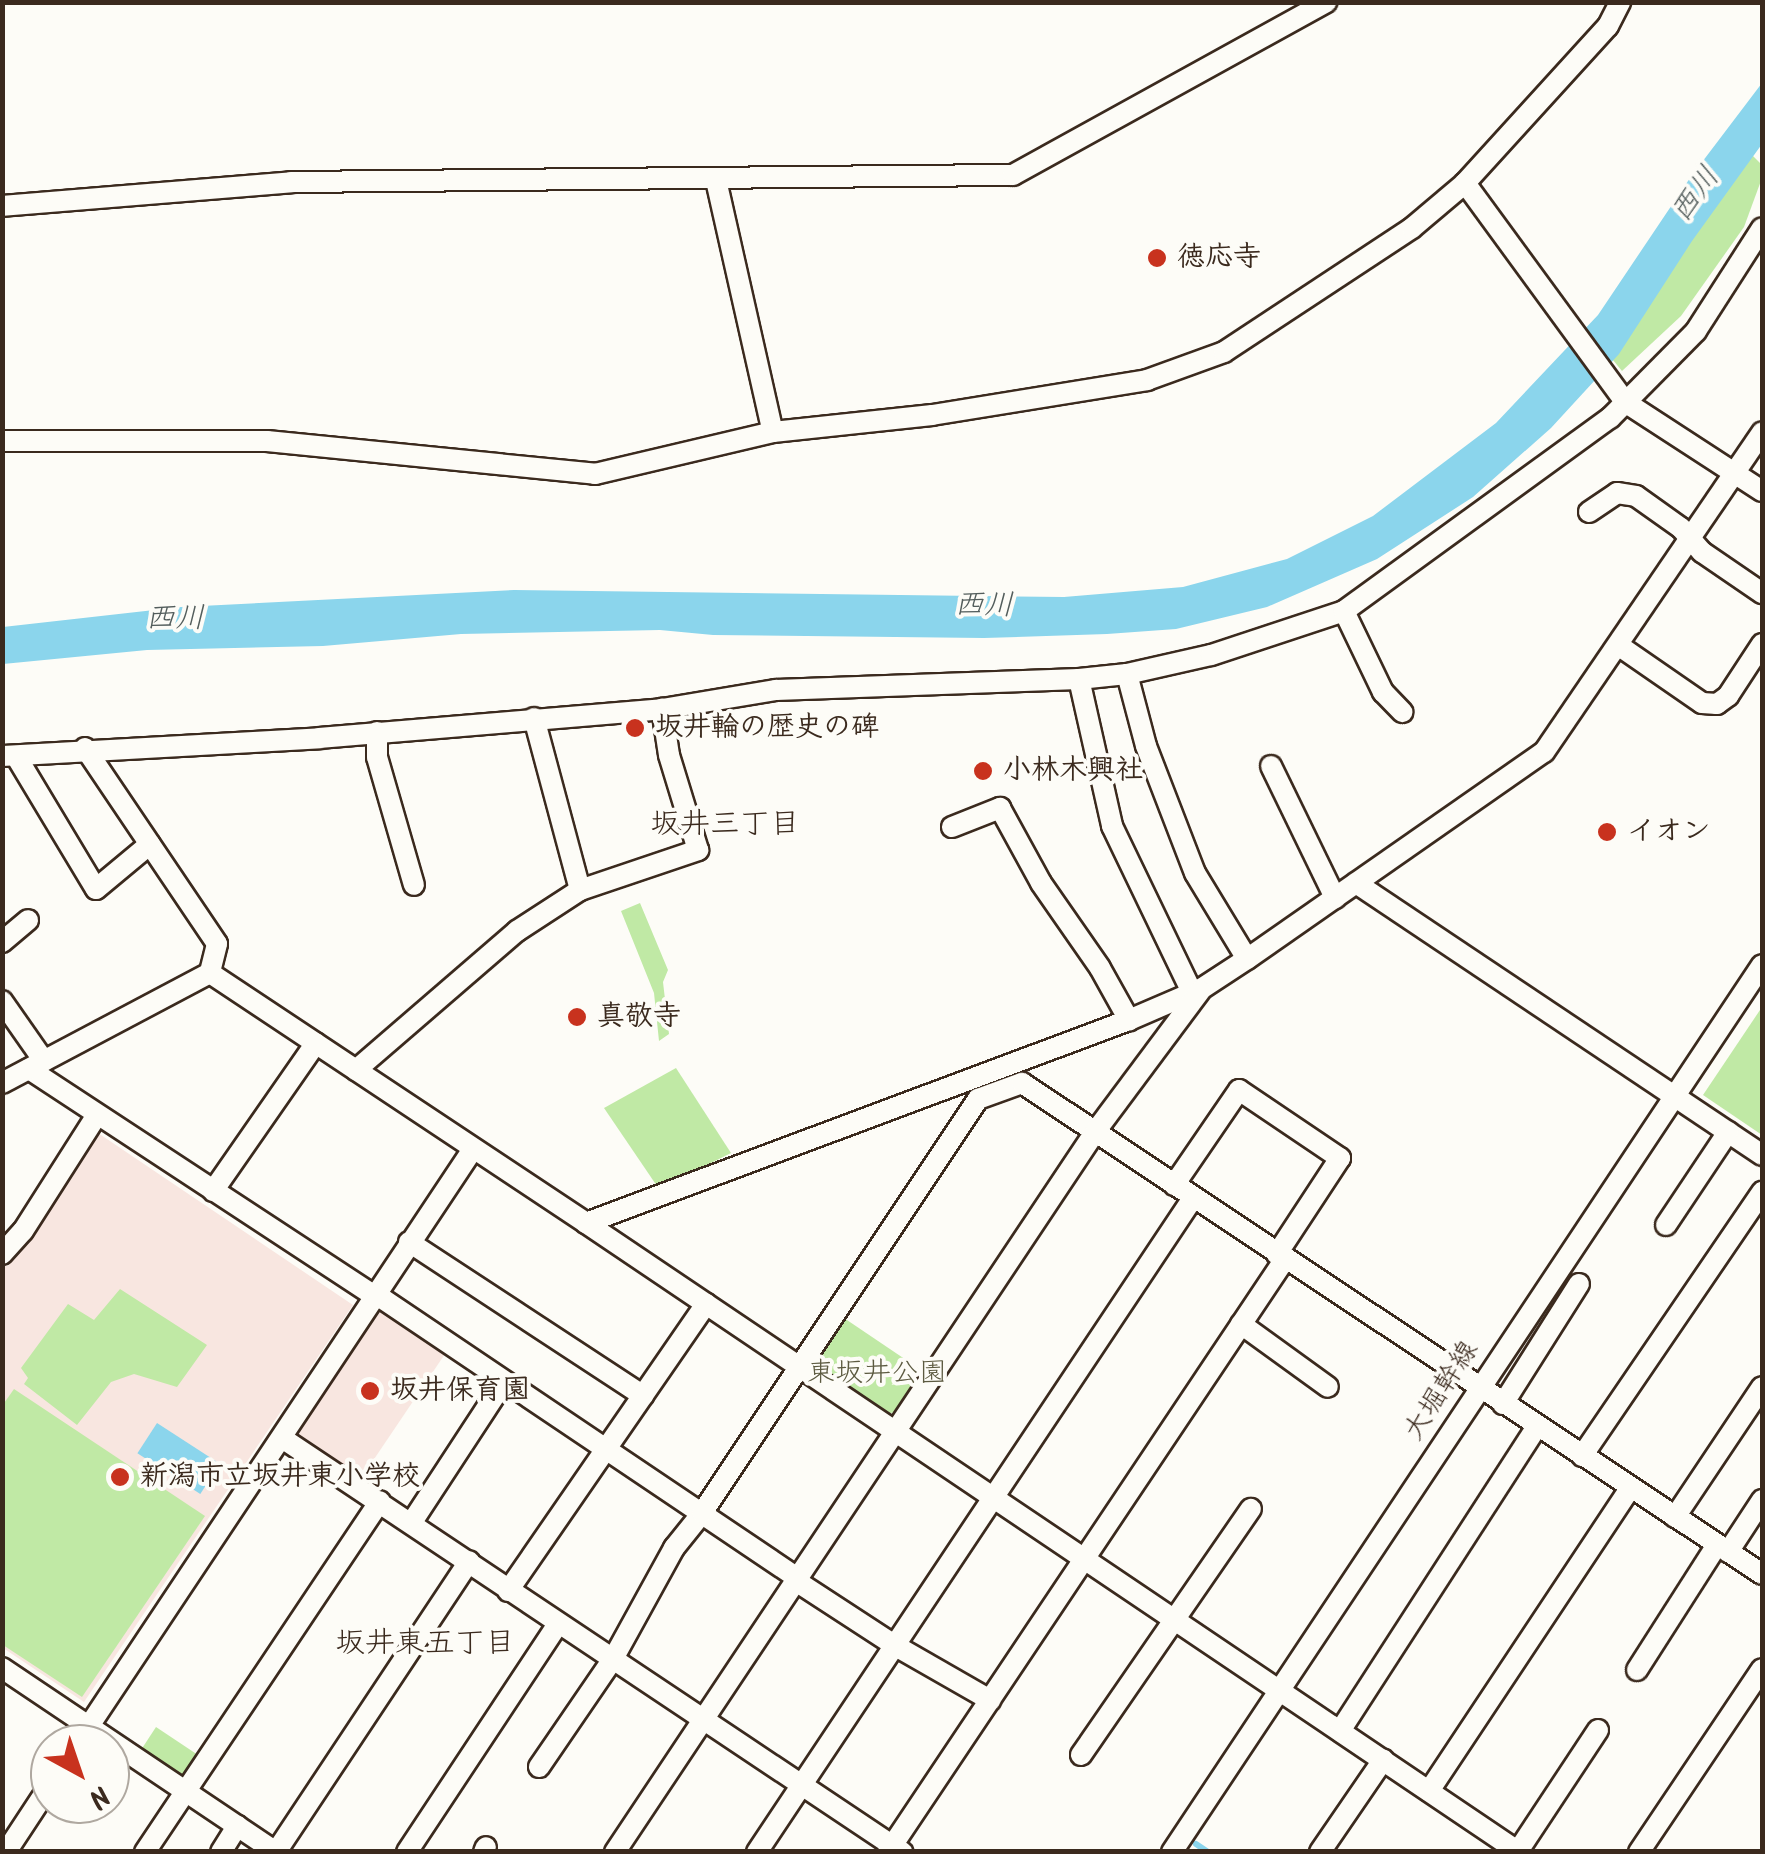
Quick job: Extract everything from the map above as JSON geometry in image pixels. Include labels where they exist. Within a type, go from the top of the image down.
[{"type":"street","points":[[2,206],[292,182],[1013,175],[1326,2]]},
{"type":"street","points":[[2,440],[266,442],[595,474],[774,432],[932,415],[1147,380],[1224,352],[1412,228],[1465,184],[1608,26],[1620,2]]},
{"type":"street","points":[[716,180],[774,432]]},
{"type":"street","points":[[1465,184],[1625,402],[1762,491]]},
{"type":"street","points":[[150,844],[96,889],[9,756],[662,709],[776,690],[1127,674],[1211,655],[1344,611],[1530,477],[1625,402],[1696,331],[1762,228]]},
{"type":"street","points":[[586,1223],[1130,1020],[1196,990],[1248,959],[1544,752],[1762,432]]},
{"type":"street","points":[[1589,512],[1617,493],[1628,492],[1762,593]]},
{"type":"street","points":[[1344,611],[1383,692],[1402,712]]},
{"type":"street","points":[[1618,645],[1702,703],[1717,704],[1728,696],[1762,644]]},
{"type":"street","points":[[1127,674],[1146,746],[1195,873],[1248,959]]},
{"type":"street","points":[[1078,678],[1112,826],[1196,990]]},
{"type":"street","points":[[356,1070],[517,931],[580,890],[698,850],[669,755],[662,709]]},
{"type":"street","points":[[534,718],[580,890]]},
{"type":"street","points":[[377,732],[377,757],[414,885]]},
{"type":"street","points":[[2,1083],[210,972],[218,944],[85,748]]},
{"type":"street","points":[[1271,766],[1335,898]]},
{"type":"street","points":[[952,827],[1000,808],[1040,883],[1100,968],[1130,1020]]},
{"type":"street","points":[[1356,884],[1762,1156]]},
{"type":"street","points":[[2,942],[28,920]]},
{"type":"street","name":"大堀幹線","points":[[1172,1852],[1477,1387],[1762,964]]},
{"type":"street","points":[[210,972],[1519,1851],[1598,1730]]},
{"type":"street","points":[[615,1852],[894,1430],[1196,990]]},
{"type":"street","points":[[2,1001],[37,1065],[97,1115],[374,1294],[894,1646],[990,1700]]},
{"type":"street","points":[[213,1191],[316,1043]]},
{"type":"street","points":[[1015,1060],[1022,1083],[1762,1574]]},
{"type":"street","points":[[539,1766],[613,1659],[674,1548],[702,1513],[978,1098],[1022,1083]]},
{"type":"street","points":[[282,1438],[412,1522],[557,1625],[800,1783],[894,1850],[1241,1324],[1340,1158],[1239,1090],[1174,1184]]},
{"type":"street","points":[[2,1254],[23,1231],[97,1115]]},
{"type":"street","points":[[1666,1225],[1728,1132]]},
{"type":"street","points":[[91,1724],[473,1148]]},
{"type":"street","points":[[1582,1456],[1762,1192]]},
{"type":"street","points":[[757,1852],[1194,1198]]},
{"type":"street","points":[[409,1242],[643,1396]]},
{"type":"street","points":[[1503,1404],[1579,1284]]},
{"type":"street","points":[[508,1591],[706,1304]]},
{"type":"street","points":[[1241,1324],[1328,1388]]},
{"type":"street","points":[[1676,1517],[1762,1387]]},
{"type":"street","points":[[412,1522],[499,1389]]},
{"type":"street","points":[[1340,1731],[1537,1427]]},
{"type":"street","points":[[1430,1791],[1630,1488]]},
{"type":"street","points":[[1637,1670],[1762,1500]]},
{"type":"street","points":[[145,1852],[380,1501]]},
{"type":"street","points":[[1081,1756],[1251,1509]]},
{"type":"street","points":[[130,1761],[186,1791],[276,1852],[469,1561]]},
{"type":"street","points":[[406,1852],[557,1625]]},
{"type":"street","points":[[2,1668],[69,1724]]},
{"type":"street","points":[[1640,1852],[1762,1669]]},
{"type":"street","points":[[1320,1852],[1383,1760]]},
{"type":"street","points":[[6,1852],[30,1816]]},
{"type":"street","points":[[221,1852],[237,1826]]},
{"type":"shaded area","name":"新潟市立坂井東小学校","points":[[98,1133],[353,1305],[84,1702],[3,1648],[2,1263],[8,1266]]},
{"type":"shaded area","name":"坂井保育園","points":[[381,1304],[448,1349],[361,1478],[294,1433]]},
{"type":"green space","points":[[1750,153],[1762,165],[1762,178],[1744,227],[1681,316],[1622,371],[1608,354]]},
{"type":"green space","points":[[640,903],[668,970],[663,982],[669,1034],[659,1041],[654,993],[621,911]]},
{"type":"green space","points":[[1762,1007],[1762,1135],[1703,1095]]},
{"type":"green space","points":[[676,1068],[731,1153],[659,1189],[604,1108]]},
{"type":"green space","points":[[120,1289],[207,1345],[177,1387],[134,1374],[111,1382],[77,1425],[24,1384],[28,1378],[21,1368],[68,1304],[94,1320]]},
{"type":"green space","name":"東坂井公園","points":[[841,1316],[924,1372],[896,1412],[885,1414],[816,1366],[811,1355]]},
{"type":"green space","points":[[14,1389],[205,1516],[82,1697],[3,1645],[2,1406]]},
{"type":"green space","points":[[156,1727],[198,1755],[186,1774],[172,1776],[139,1753]]},
{"type":"water","name":"西川","points":[[1762,83],[1762,144],[1692,241],[1619,354],[1551,428],[1473,497],[1377,559],[1267,607],[1176,629],[1107,634],[984,638],[713,635],[660,630],[461,634],[323,646],[147,650],[3,664],[3,627],[181,607],[514,590],[1064,597],[1183,587],[1287,559],[1373,516],[1496,423],[1598,315],[1690,178]]},
{"type":"water","points":[[157,1423],[220,1464],[200,1494],[137,1453]]},
{"type":"waterway","points":[[1196,1844],[1208,1852]]},
{"type":"place","name":"徳応寺","points":[[1157,258]]},
{"type":"place","name":"坂井輪の歴史の碑","points":[[635,728]]},
{"type":"place","name":"小林木興社","points":[[983,771]]},
{"type":"place","name":"イオン","points":[[1607,832]]},
{"type":"place","name":"真敬寺","points":[[577,1017]]},
{"type":"place","name":"坂井保育園","points":[[370,1391]]},
{"type":"place","name":"新潟市立坂井東小学校","points":[[120,1477]]},
{"type":"district","name":"坂井三丁目","points":[[725,825]]},
{"type":"district","name":"坂井東五丁目","points":[[425,1644]]}]
